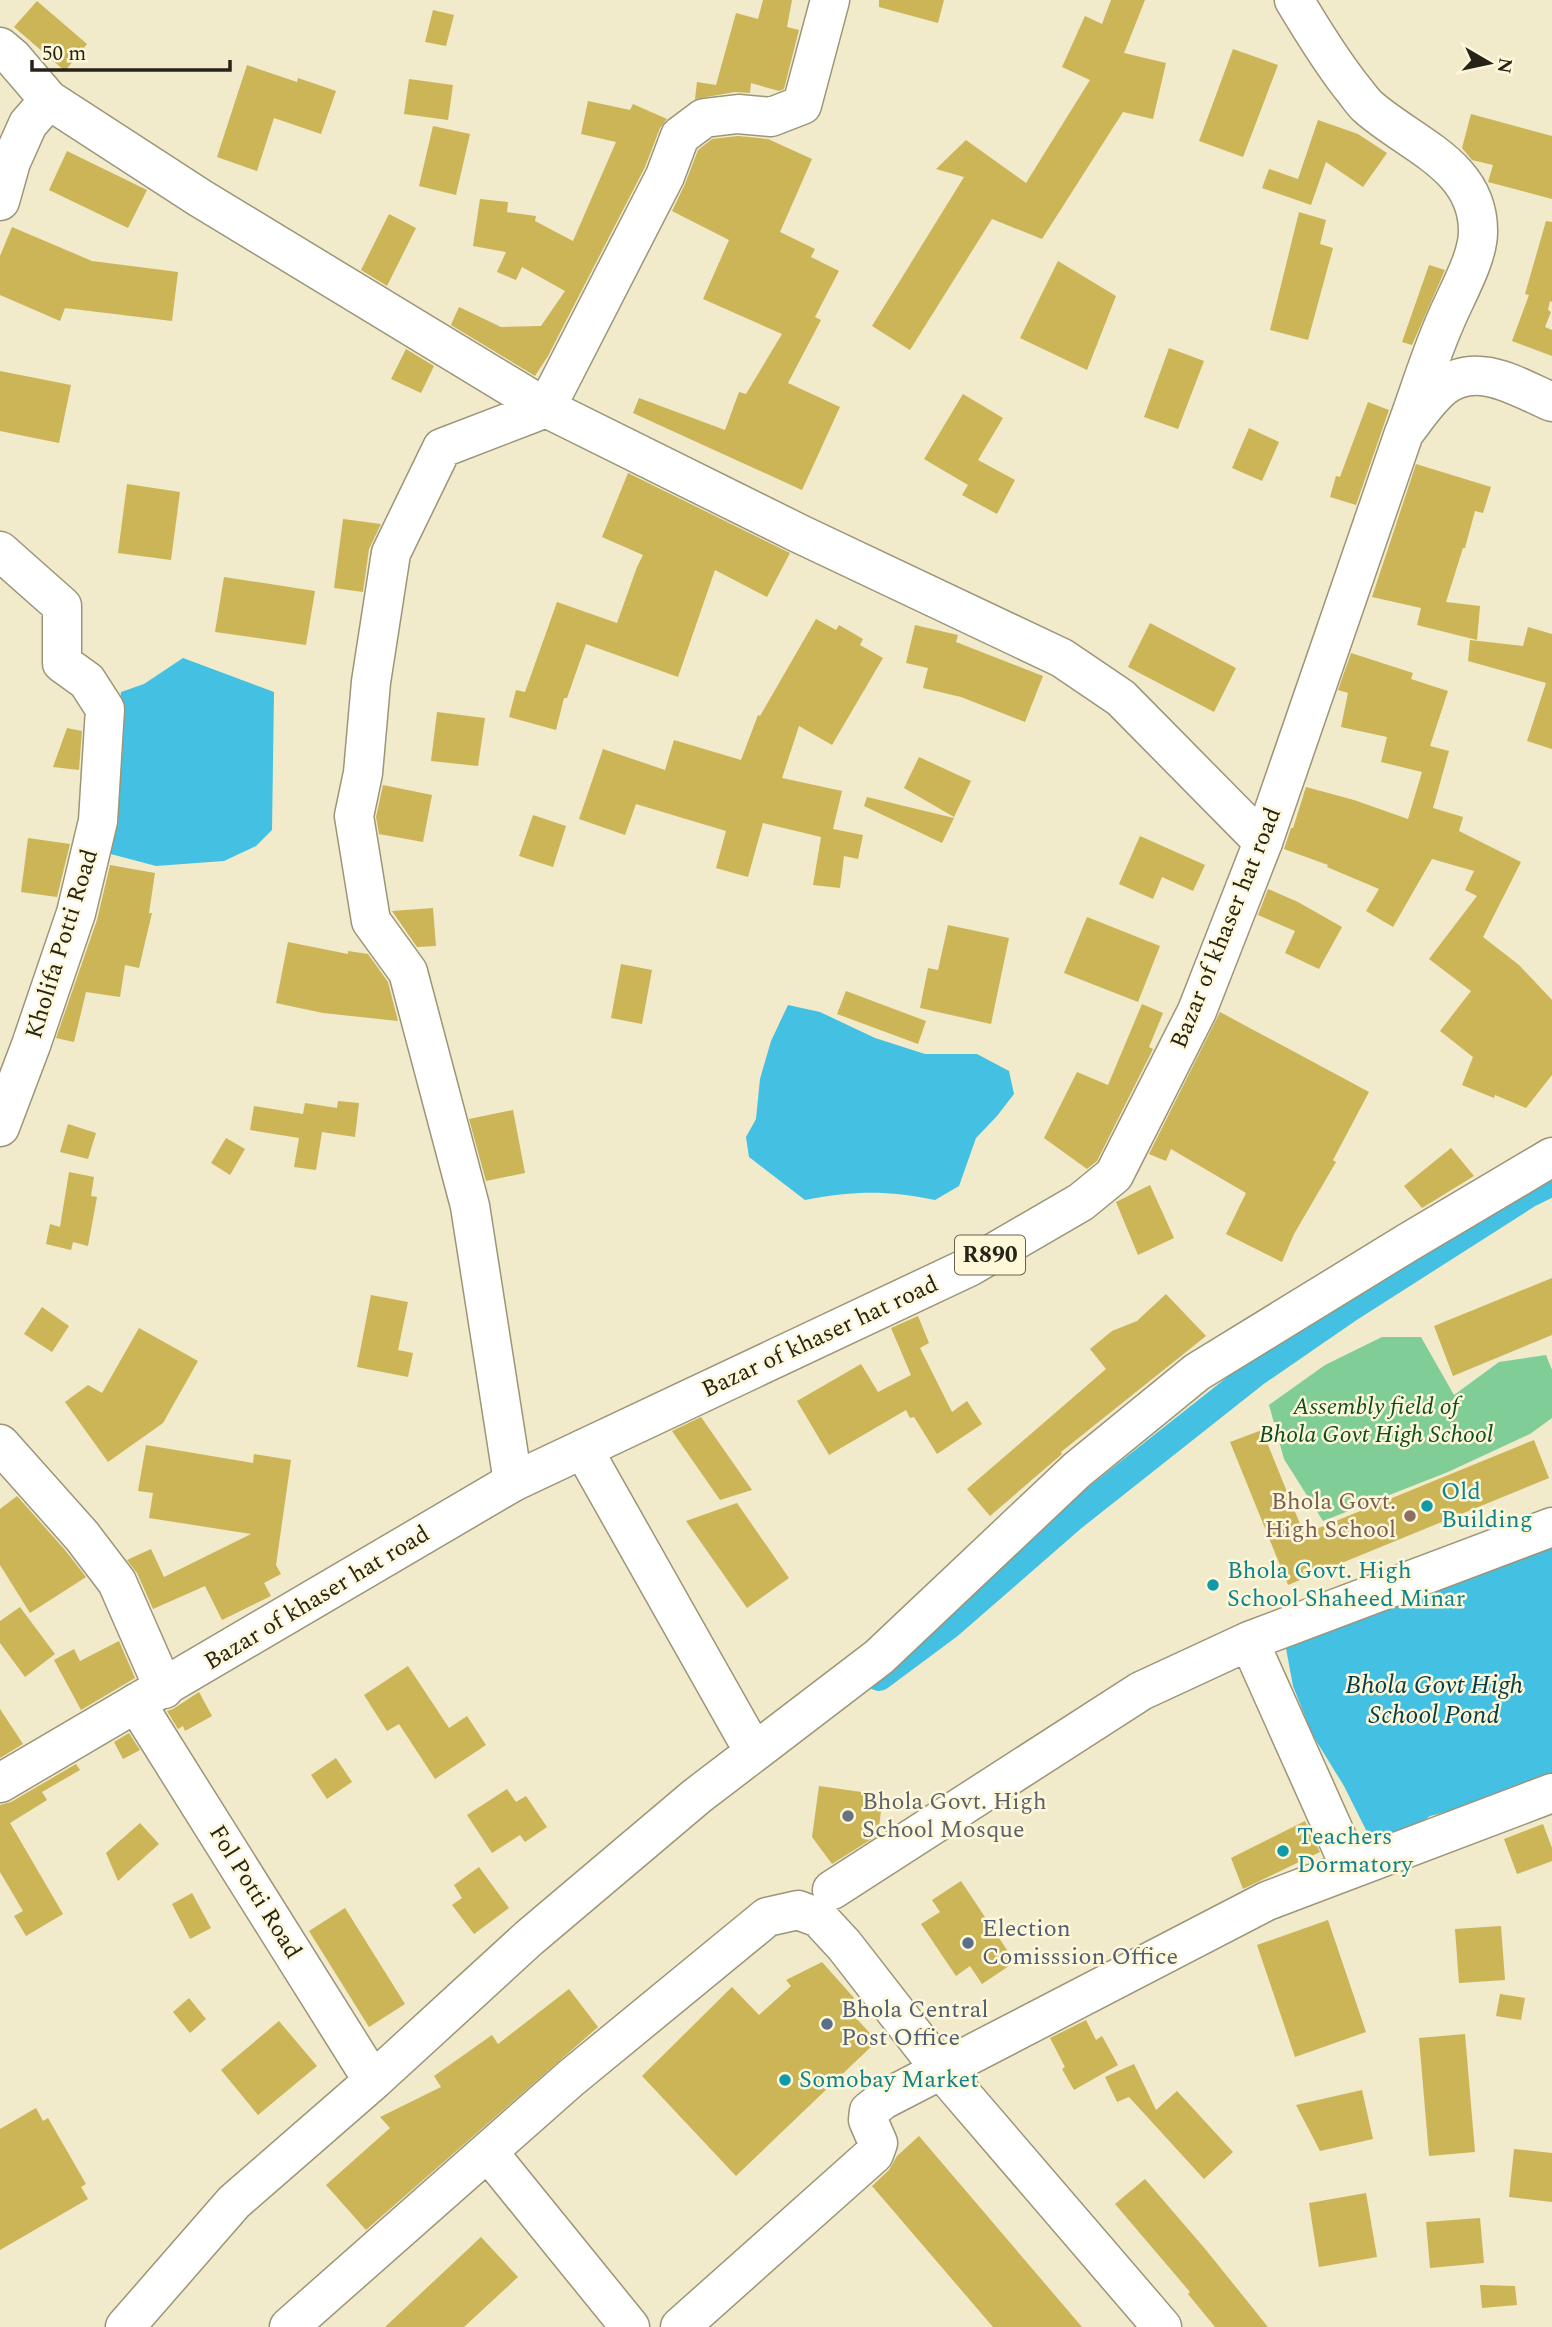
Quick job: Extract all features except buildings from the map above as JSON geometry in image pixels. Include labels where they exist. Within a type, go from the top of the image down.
[{"type":"street","points":[[513,1482],[470,1206],[408,972],[371,920],[354,817],[363,773],[371,682],[391,553],[442,448],[546,408],[665,176],[680,136],[704,118],[738,114],[771,117],[802,105],[830,0]]},
{"type":"street","points":[[1294,0],[1327,56],[1366,105],[1409,138],[1441,158],[1463,182],[1475,206],[1479,234],[1468,273],[1443,325],[1404,433]]},
{"type":"street","points":[[0,47],[13,58],[48,100],[200,198],[546,408],[800,534],[1062,658],[1121,698],[1263,842]]},
{"type":"street","points":[[0,201],[11,162],[28,124],[48,100]]},
{"type":"street","name":"Bazar of khaser hat road","points":[[0,1783],[513,1482],[969,1267],[1082,1202],[1114,1175],[1197,1011],[1263,842],[1404,433],[1443,387],[1456,379],[1474,375],[1493,376],[1552,402]]},
{"type":"street","name":"Kholifa Potti Road","points":[[0,551],[62,606],[62,663],[87,681],[105,709],[98,821],[76,913],[0,1126]]},
{"type":"street","points":[[125,2327],[234,2202],[373,2081],[528,1938],[687,1805],[879,1657],[1077,1470],[1197,1372],[1552,1157]]},
{"type":"street","points":[[0,1444],[82,1536],[117,1582],[150,1696]]},
{"type":"street","points":[[583,1448],[754,1752]]},
{"type":"street","points":[[832,1891],[1141,1691],[1249,1642],[1552,1527]]},
{"type":"street","points":[[1249,1642],[1351,1869]]},
{"type":"street","name":"Fol Potti Road","points":[[150,1696],[373,2081]]},
{"type":"street","points":[[680,2327],[874,2154],[878,2143],[868,2120],[869,2111],[883,2100],[1267,1901],[1552,1793]]},
{"type":"street","points":[[289,2327],[571,2078],[767,1917],[798,1910],[819,1918],[844,1945],[943,2071],[1163,2327]]},
{"type":"street","points":[[488,2152],[630,2327]]},
{"type":"green space","name":"Assembly field of Bhola Govt High School","points":[[1382,1337],[1421,1337],[1454,1395],[1499,1362],[1546,1355],[1552,1370],[1552,1418],[1530,1434],[1448,1472],[1323,1521],[1284,1459],[1269,1405],[1325,1365]]},
{"type":"water","points":[[183,658],[274,692],[272,830],[256,846],[224,861],[156,866],[107,853],[121,692],[144,684]]},
{"type":"water","points":[[788,1005],[820,1012],[875,1038],[925,1054],[977,1054],[1009,1071],[1014,1094],[976,1138],[959,1186],[935,1200],[870,1193],[805,1200],[749,1157],[746,1137],[756,1119],[760,1079],[771,1041]]},
{"type":"water","name":"Bhola Govt High School Pond","points":[[1552,1541],[1552,1779],[1515,1795],[1430,1816],[1388,1847],[1368,1834],[1344,1786],[1312,1734],[1293,1686],[1285,1643]]},
{"type":"waterway","points":[[879,1677],[949,1625],[1073,1517],[1255,1373],[1348,1309],[1528,1194],[1552,1182]]},
{"type":"place","name":"Old Building","points":[[1427,1506]]},
{"type":"place","name":"Bhola Govt. High School","points":[[1410,1516]]},
{"type":"place","name":"Bhola Govt. High School Shaheed Minar","points":[[1213,1585]]},
{"type":"place","name":"Bhola Govt. High School Mosque","points":[[848,1816]]},
{"type":"place","name":"Teachers Dormatory","points":[[1283,1851]]},
{"type":"place","name":"Election Comisssion Office","points":[[968,1943]]},
{"type":"place","name":"Bhola Central Post Office","points":[[827,2024]]},
{"type":"place","name":"Somobay Market","points":[[785,2080]]}]
